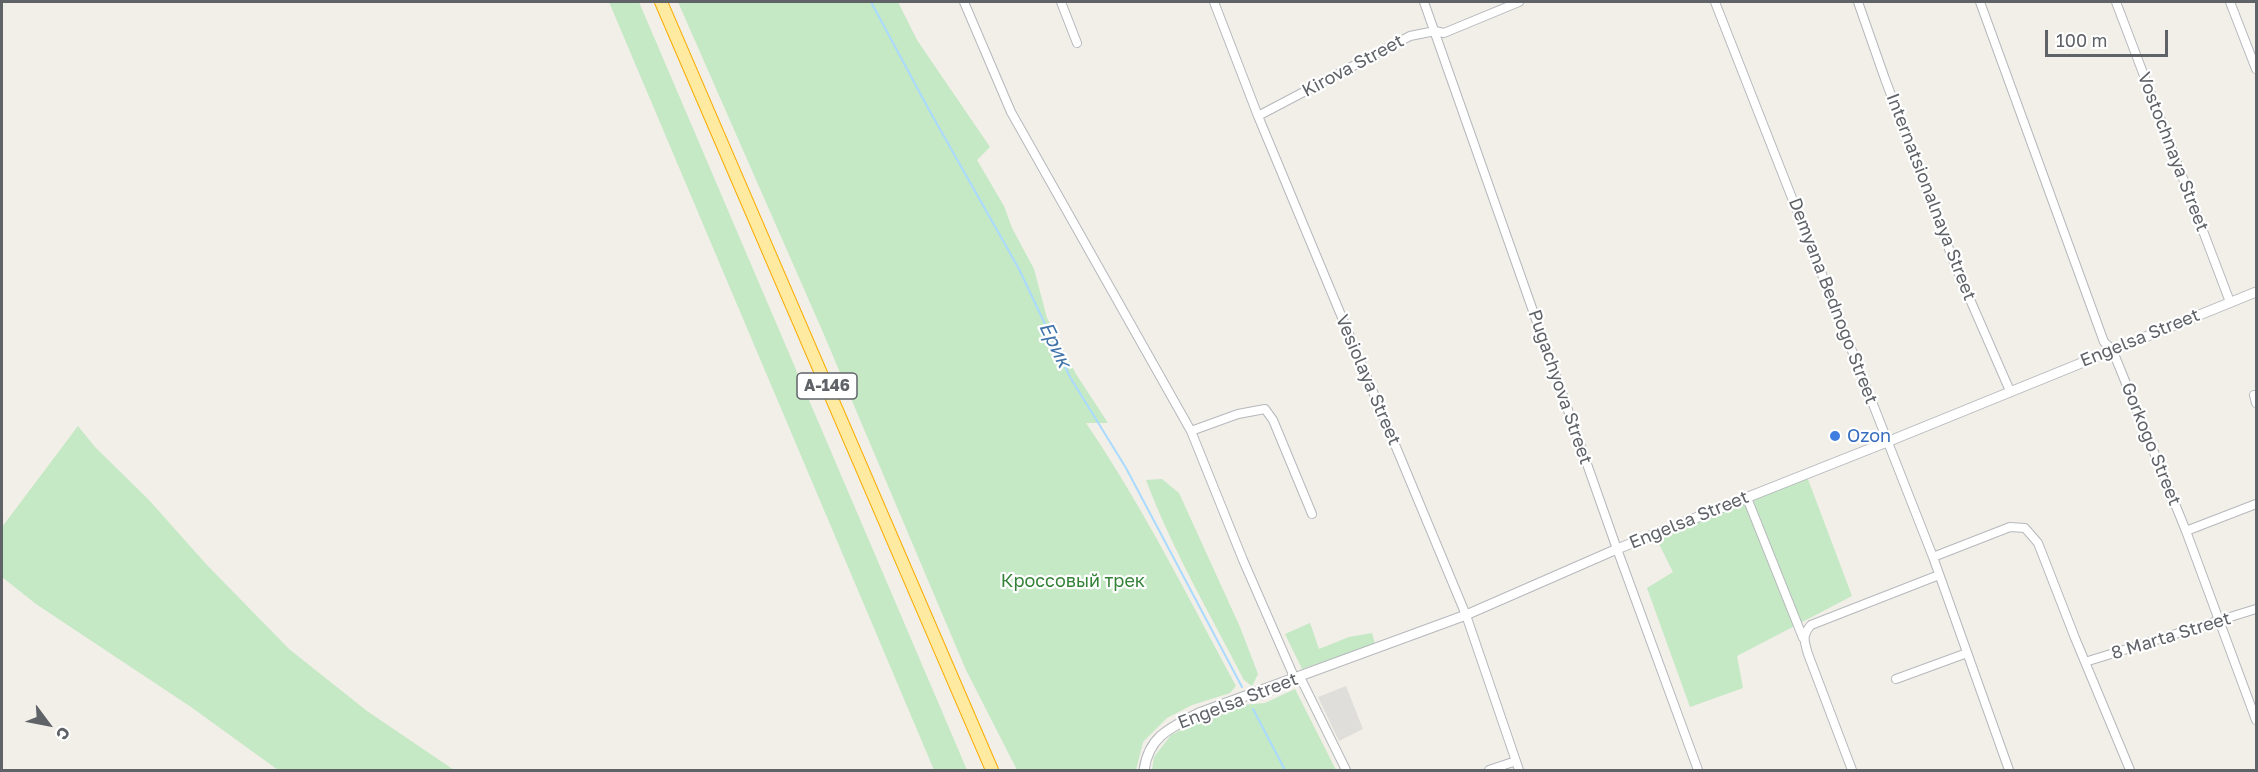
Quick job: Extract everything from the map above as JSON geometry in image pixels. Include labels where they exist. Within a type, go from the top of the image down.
[{"type":"highway","name":"А-146","points":[[660,2],[992,771]]},
{"type":"street","points":[[964,2],[1011,112],[1191,431],[1243,560],[1298,678],[1346,771]]},
{"type":"street","points":[[1061,2],[1077,43]]},
{"type":"street","name":"Vesiolaya Street","points":[[1214,2],[1258,116],[1466,615],[1519,771]]},
{"type":"street","name":"Pugachyova Street","points":[[1424,2],[1698,771]]},
{"type":"street","name":"Kirova Street","points":[[1258,116],[1410,36],[1435,31],[1444,33],[1518,2]]},
{"type":"street","name":"Demyana Bednogo Street","points":[[1715,2],[1933,557],[2009,771]]},
{"type":"street","name":"Internatsionalnaya Street","points":[[1858,2],[1955,265],[2010,391]]},
{"type":"street","name":"Gorkogo Street","points":[[1980,2],[2104,342],[2112,349],[2186,531],[2256,720]]},
{"type":"street","name":"Vostochnaya Street","points":[[2116,2],[2230,302]]},
{"type":"street","points":[[2230,2],[2256,69]]},
{"type":"street","name":"Engelsa Street","points":[[1144,771],[1146,755],[1156,739],[1170,727],[1198,713],[1466,615],[1617,549],[2256,292]]},
{"type":"street","points":[[1191,431],[1238,414],[1265,409],[1273,420],[1312,514]]},
{"type":"street","points":[[1747,498],[1852,771]]},
{"type":"street","points":[[2186,531],[2256,504]]},
{"type":"street","points":[[1933,557],[2010,527],[2025,528],[2038,543],[2130,771]]},
{"type":"street","points":[[1803,639],[1811,625],[1939,575]]},
{"type":"street","name":"8 Marta Street","points":[[2085,662],[2256,609]]},
{"type":"street","points":[[1896,679],[1967,653]]},
{"type":"street","points":[[1489,771],[1516,761]]},
{"type":"shaded area","points":[[1346,686],[1363,729],[1339,741],[1318,697]]},
{"type":"green space","points":[[609,2],[639,2],[967,770],[934,770]]},
{"type":"green space","name":"Кроссовый трек","points":[[678,2],[898,2],[917,40],[990,147],[977,160],[1004,206],[1012,228],[1034,269],[1047,318],[1076,374],[1108,423],[1086,423],[1146,520],[1236,686],[1230,693],[1192,705],[1167,718],[1143,742],[1136,770],[1017,770],[966,670],[822,330]]},
{"type":"green space","points":[[78,426],[95,447],[149,500],[206,564],[289,649],[367,711],[454,770],[278,770],[191,707],[36,604],[2,577],[2,527]]},
{"type":"green space","points":[[1806,474],[1852,596],[1737,656],[1743,688],[1690,707],[1647,588],[1673,572],[1654,534]]},
{"type":"green space","points":[[1162,479],[1179,493],[1240,627],[1258,674],[1252,686],[1244,680],[1156,506],[1146,480]]},
{"type":"green space","points":[[1310,623],[1319,649],[1349,637],[1372,633],[1375,644],[1302,669],[1285,634]]},
{"type":"green space","points":[[1295,689],[1336,770],[1152,770],[1154,757],[1171,735],[1203,719],[1241,705],[1265,703]]},
{"type":"waterway","name":"Ерик","points":[[871,2],[1019,269],[1070,377],[1126,468],[1242,687]]},
{"type":"waterway","name":"Ерик","points":[[1253,709],[1285,770]]},
{"type":"place","name":"Ozon","points":[[1835,436]]}]
